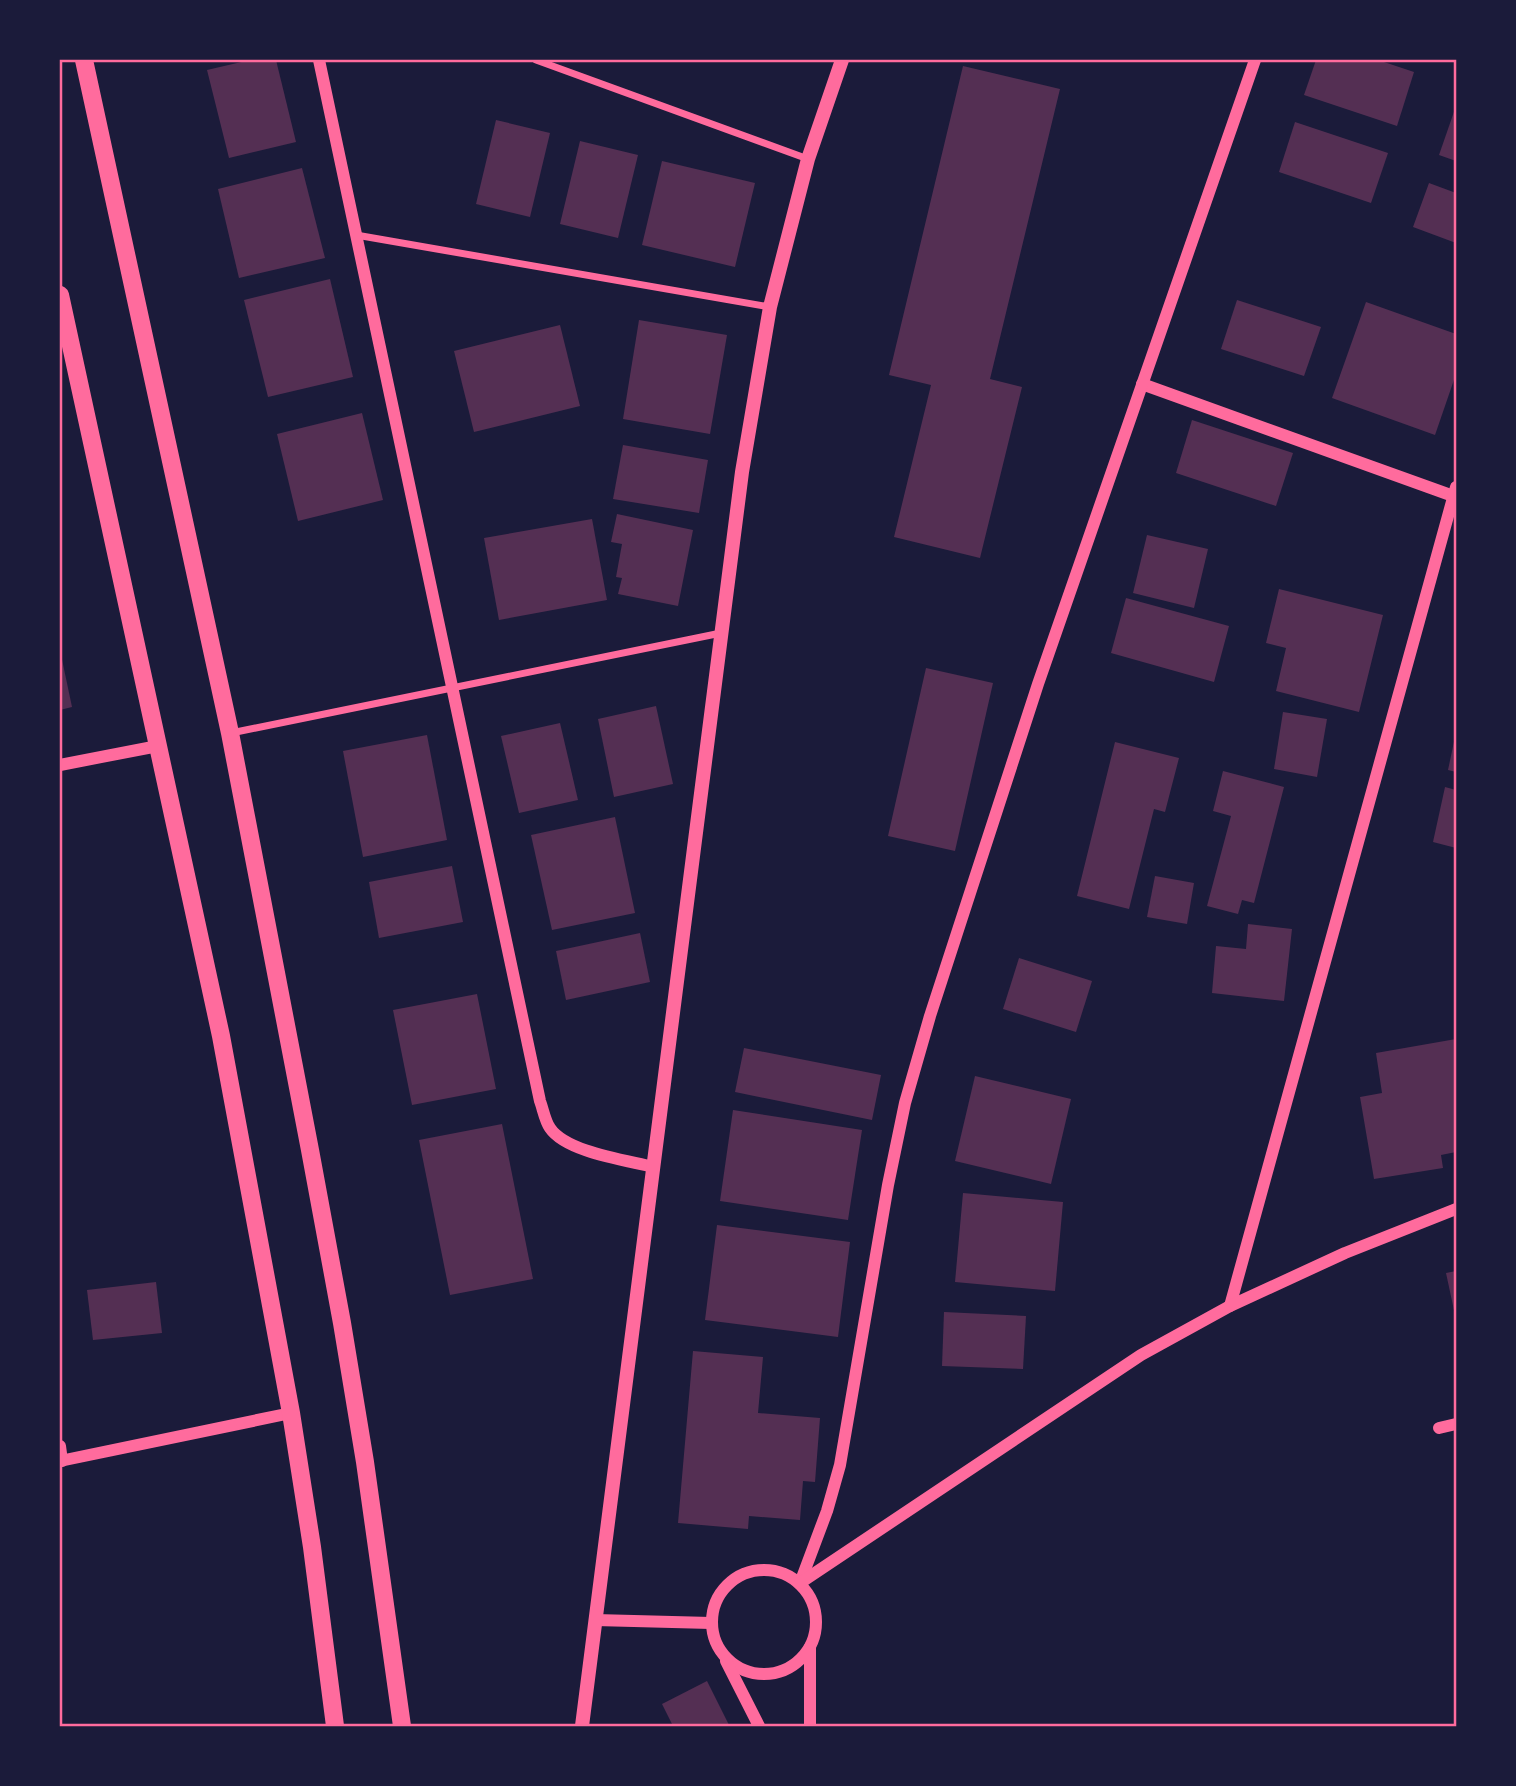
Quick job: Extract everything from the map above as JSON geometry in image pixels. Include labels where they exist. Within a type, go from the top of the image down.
[{"type":"main road","points":[[84,60],[230,733],[342,1323],[365,1462],[402,1727]]},
{"type":"main road","points":[[582,1727],[742,472],[770,307],[808,159],[842,60]]},
{"type":"main road","points":[[60,295],[220,1036],[291,1413],[312,1547],[335,1727]]},
{"type":"street","points":[[319,60],[540,1101],[550,1128],[569,1144],[589,1152],[653,1167]]},
{"type":"street","points":[[536,60],[808,159]]},
{"type":"street","points":[[800,1583],[828,1511],[840,1465],[905,1103],[930,1016],[1038,684],[1255,60]]},
{"type":"street","points":[[356,235],[770,307]]},
{"type":"street","points":[[1142,384],[1455,493],[1230,1306]]},
{"type":"street","points":[[230,733],[721,633]]},
{"type":"street","points":[[60,765],[158,746]]},
{"type":"street","points":[[800,1583],[1142,1356],[1230,1306],[1345,1252],[1457,1209]]},
{"type":"street","points":[[60,1446],[61,1461],[291,1413]]},
{"type":"street","points":[[1439,1428],[1457,1424]]},
{"type":"street","points":[[724,1656],[737,1667],[753,1674],[769,1675],[786,1670],[800,1660],[810,1647],[816,1631],[816,1614],[810,1597],[800,1583],[785,1574],[768,1569],[750,1571],[734,1578],[722,1590],[714,1606],[711,1623],[715,1641],[759,1727]]},
{"type":"street","points":[[594,1620],[711,1623]]},
{"type":"street","points":[[810,1647],[810,1727]]},
{"type":"building","points":[[250,60],[276,60],[296,142],[229,158],[207,70]]},
{"type":"building","points":[[1316,60],[1378,60],[1414,72],[1397,126],[1304,95]]},
{"type":"building","points":[[963,66],[1060,89],[990,379],[1022,387],[980,558],[894,537],[931,385],[889,375]]},
{"type":"building","points":[[1456,106],[1456,161],[1439,155]]},
{"type":"building","points":[[496,120],[550,133],[530,217],[476,204]]},
{"type":"building","points":[[1295,122],[1388,153],[1371,203],[1279,172]]},
{"type":"building","points":[[580,141],[638,155],[618,238],[560,224]]},
{"type":"building","points":[[662,161],[755,183],[735,267],[642,245]]},
{"type":"building","points":[[302,168],[325,258],[239,278],[218,189]]},
{"type":"building","points":[[1429,183],[1456,193],[1456,243],[1413,227]]},
{"type":"building","points":[[330,279],[353,377],[268,397],[244,300]]},
{"type":"building","points":[[1237,300],[1321,327],[1304,376],[1221,349]]},
{"type":"building","points":[[1366,302],[1456,334],[1456,374],[1435,435],[1332,398]]},
{"type":"building","points":[[639,320],[727,335],[710,434],[623,419]]},
{"type":"building","points":[[560,325],[580,406],[474,432],[454,351]]},
{"type":"building","points":[[362,413],[383,500],[298,521],[277,434]]},
{"type":"building","points":[[1192,420],[1293,453],[1276,506],[1176,473]]},
{"type":"building","points":[[623,445],[708,460],[699,513],[613,499]]},
{"type":"building","points":[[617,514],[693,530],[678,606],[618,594],[622,578],[616,577],[622,544],[611,542]]},
{"type":"building","points":[[592,519],[607,600],[499,620],[484,538]]},
{"type":"building","points":[[1147,535],[1208,549],[1194,608],[1133,593]]},
{"type":"building","points":[[1279,589],[1383,615],[1359,712],[1276,691],[1286,648],[1266,643]]},
{"type":"building","points":[[1126,598],[1229,626],[1214,682],[1111,653]]},
{"type":"building","points":[[60,650],[72,707],[60,710]]},
{"type":"building","points":[[926,668],[993,683],[955,851],[888,836]]},
{"type":"building","points":[[656,706],[673,784],[614,797],[598,719]]},
{"type":"building","points":[[1283,712],[1327,719],[1317,777],[1274,769]]},
{"type":"building","points":[[560,723],[578,800],[519,813],[501,736]]},
{"type":"building","points":[[427,735],[447,840],[363,857],[343,751]]},
{"type":"building","points":[[1456,737],[1456,772],[1448,770]]},
{"type":"building","points":[[1115,742],[1179,758],[1165,812],[1154,809],[1129,909],[1077,896]]},
{"type":"building","points":[[1223,771],[1284,787],[1254,903],[1242,900],[1238,914],[1207,906],[1231,816],[1213,811]]},
{"type":"building","points":[[1445,787],[1456,790],[1456,848],[1433,842]]},
{"type":"building","points":[[615,817],[635,913],[552,930],[531,835]]},
{"type":"building","points":[[452,866],[463,922],[379,938],[369,882]]},
{"type":"building","points":[[1155,876],[1194,883],[1187,924],[1147,917]]},
{"type":"building","points":[[1248,924],[1292,929],[1284,1001],[1212,993],[1216,946],[1246,949]]},
{"type":"building","points":[[640,933],[650,982],[566,1000],[556,951]]},
{"type":"building","points":[[1019,958],[1092,981],[1076,1032],[1003,1009]]},
{"type":"building","points":[[477,994],[496,1089],[412,1105],[393,1010]]},
{"type":"building","points":[[1456,1039],[1456,1152],[1441,1155],[1443,1168],[1374,1179],[1360,1097],[1382,1093],[1376,1053]]},
{"type":"building","points":[[744,1048],[881,1075],[872,1120],[735,1092]]},
{"type":"building","points":[[975,1076],[1071,1099],[1051,1184],[955,1161]]},
{"type":"building","points":[[733,1110],[862,1130],[848,1220],[720,1201]]},
{"type":"building","points":[[502,1124],[533,1279],[450,1295],[419,1140]]},
{"type":"building","points":[[963,1193],[1063,1202],[1055,1291],[955,1282]]},
{"type":"building","points":[[717,1225],[850,1242],[838,1337],[705,1320]]},
{"type":"building","points":[[1456,1271],[1456,1315],[1455,1315],[1446,1273]]},
{"type":"building","points":[[156,1282],[162,1333],[93,1340],[87,1290]]},
{"type":"building","points":[[944,1312],[1026,1316],[1023,1369],[942,1366]]},
{"type":"building","points":[[693,1351],[763,1357],[758,1413],[820,1418],[815,1482],[803,1481],[800,1520],[749,1516],[748,1529],[678,1523]]},
{"type":"building","points":[[707,1681],[729,1725],[673,1726],[662,1704]]}]
